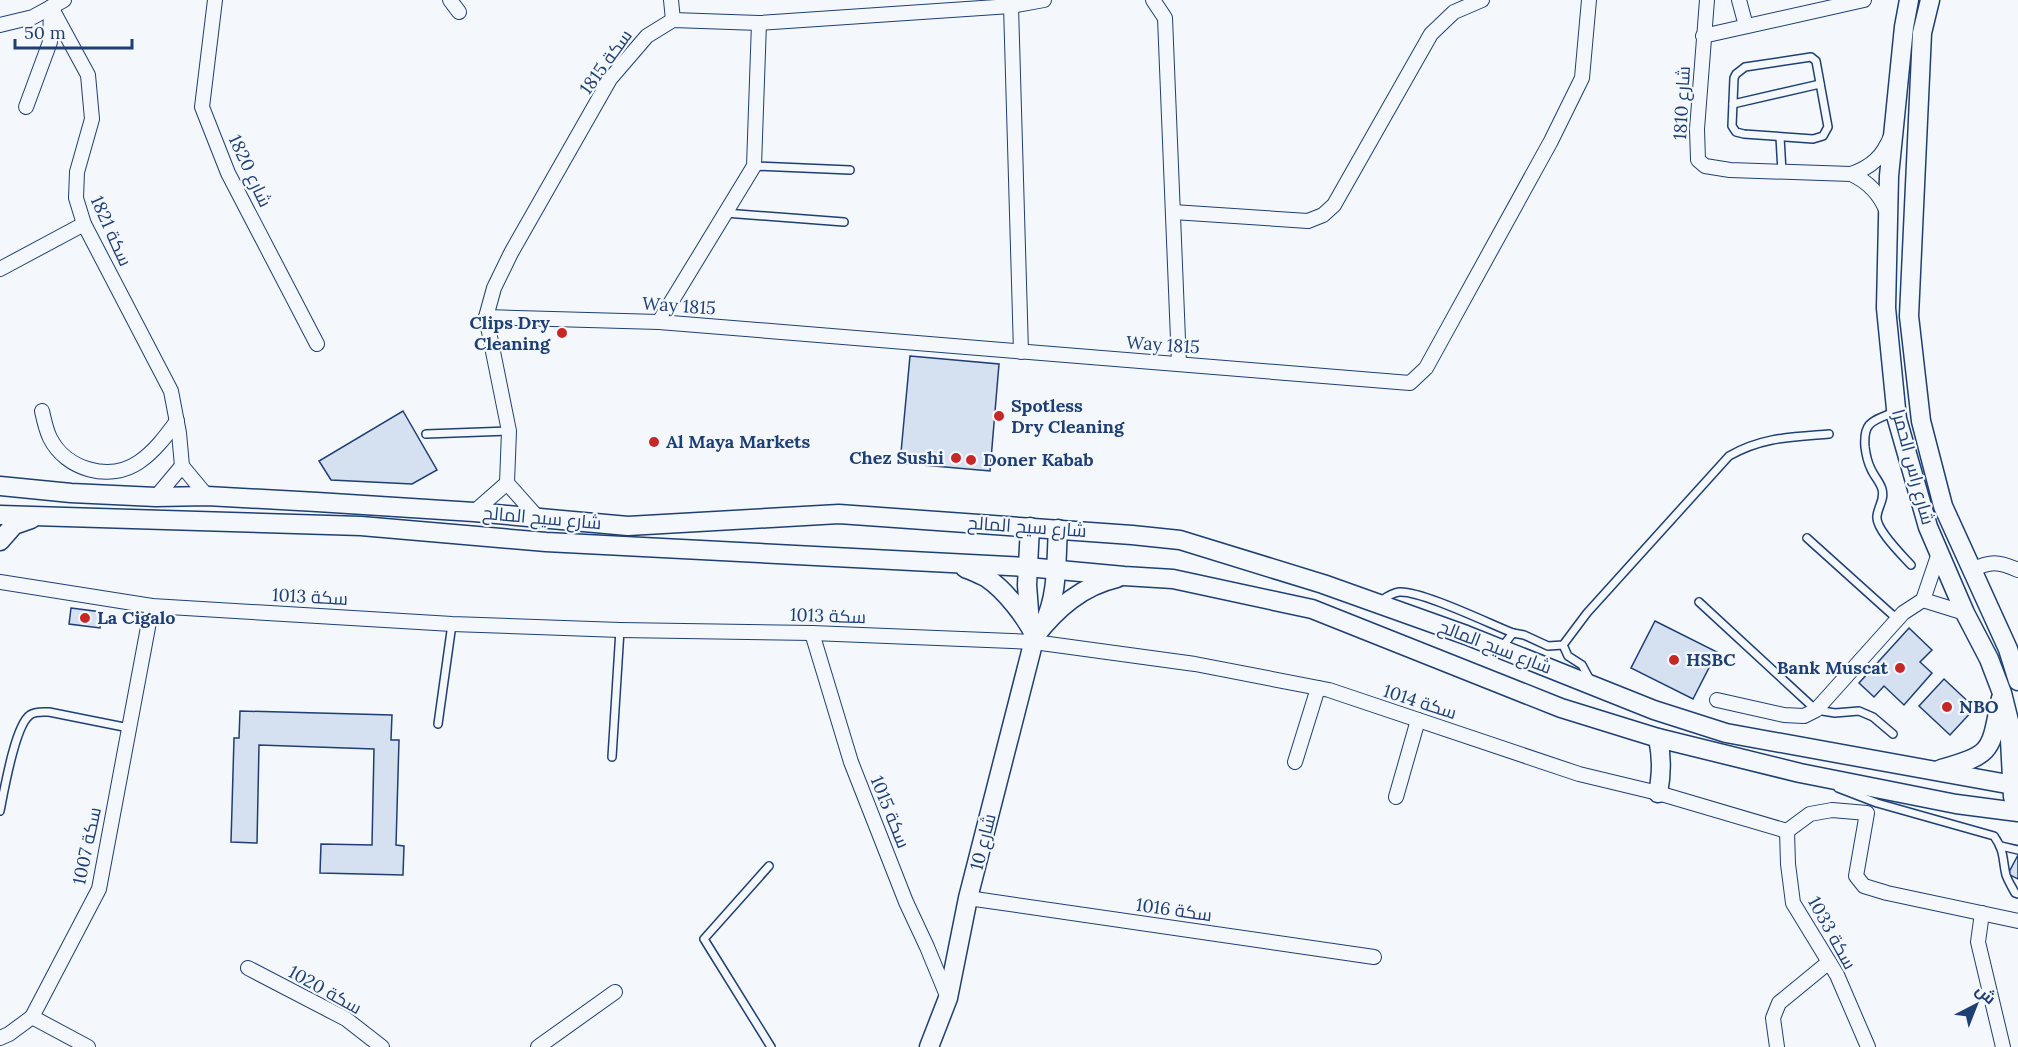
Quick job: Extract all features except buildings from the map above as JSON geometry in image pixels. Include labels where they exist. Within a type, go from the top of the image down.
[{"type":"street","points":[[0,25],[33,17],[64,0]]},
{"type":"street","name":"1820 شارع","points":[[215,0],[202,107],[228,173],[317,344]]},
{"type":"street","points":[[450,0],[459,12]]},
{"type":"street","points":[[672,0],[673,20],[759,23],[1011,6],[1044,0]]},
{"type":"street","points":[[1153,0],[1165,18],[1179,364]]},
{"type":"street","points":[[1173,212],[1308,221],[1323,215],[1334,205],[1431,34],[1454,12],[1482,0]]},
{"type":"street","name":"Way 1815","points":[[486,317],[659,322],[1410,383],[1426,368],[1551,141],[1582,78],[1589,0]]},
{"type":"street","name":"شارع 1810","points":[[1707,0],[1697,129],[1698,160],[1705,166],[1851,174],[1869,168],[1878,159],[1894,128]]},
{"type":"street","points":[[1738,0],[1746,26]]},
{"type":"street","points":[[1703,36],[1864,0]]},
{"type":"street","name":"شارع راس الحمرا","points":[[1909,0],[1904,27],[1890,168],[1888,214],[1886,308],[1897,419],[1928,527],[1965,614],[1989,659],[2001,693],[2009,721],[2016,786],[2015,812]]},
{"type":"street","name":"شارع راس الحمرا","points":[[1930,0],[1922,33],[1910,316],[1921,421],[1943,506],[2008,649],[2018,681]]},
{"type":"street","points":[[1011,6],[1021,352]]},
{"type":"street","points":[[26,107],[50,42],[51,8]]},
{"type":"street","name":"سكة 1821","points":[[51,8],[88,75],[92,119],[77,172],[76,198],[84,224],[171,391],[182,466]]},
{"type":"street","name":"سكة 1815","points":[[507,483],[509,430],[486,317],[494,288],[511,253],[610,79],[647,36],[673,20]]},
{"type":"street","points":[[659,322],[754,166],[759,23]]},
{"type":"street","points":[[1851,174],[1873,188],[1888,214]]},
{"type":"street","points":[[0,269],[84,224]]},
{"type":"street","points":[[42,411],[51,439],[61,454],[78,466],[109,473],[123,471],[149,455],[163,441],[177,421]]},
{"type":"street","points":[[156,497],[182,466],[207,496]]},
{"type":"street","points":[[474,512],[507,483],[539,519]]},
{"type":"street","name":"شارع سيح المالح","points":[[0,486],[71,493],[156,497],[207,496],[474,512],[628,526],[839,514],[1180,540],[1323,584],[1500,649],[1654,710],[1726,733],[2016,786]]},
{"type":"street","name":"شارع سيح المالح","points":[[0,515],[361,526],[558,543],[1027,567],[1173,579],[1312,609],[1560,708],[1658,738],[1800,773],[1956,804],[2015,812]]},
{"type":"street","points":[[0,541],[14,525],[40,516]]},
{"type":"street","points":[[1030,527],[1027,613],[1036,632]]},
{"type":"street","name":"شارع 10","points":[[929,1047],[948,998],[968,898],[1036,632],[1049,614],[1058,529]]},
{"type":"street","points":[[1717,700],[1784,716],[1804,716],[1816,710],[1897,620],[1923,600],[1939,553]]},
{"type":"street","points":[[1971,570],[1989,562],[2004,564],[2018,570]]},
{"type":"street","points":[[952,563],[985,577],[1000,588],[1036,632]]},
{"type":"street","points":[[1036,632],[1074,596],[1107,580],[1124,576]]},
{"type":"street","name":"سكة 1013","points":[[0,582],[152,606],[452,624],[812,633],[1036,632]]},
{"type":"street","points":[[1923,600],[1965,614]]},
{"type":"street","name":"سكة 1007","points":[[32,1017],[99,889],[152,606]]},
{"type":"street","name":"سكة 1014","points":[[1036,632],[1318,688],[1579,774],[1658,792],[1786,831]]},
{"type":"street","name":"سكة 1015","points":[[812,633],[850,762],[906,902],[948,998]]},
{"type":"street","points":[[1295,762],[1318,688]]},
{"type":"street","points":[[1936,771],[1970,761],[1986,750],[1992,740],[2001,693]]},
{"type":"street","points":[[1396,797],[1418,720]]},
{"type":"street","points":[[1658,738],[1662,756],[1662,775],[1658,792]]},
{"type":"street","points":[[1786,831],[1810,814],[1832,810],[1867,813],[1856,876],[1864,886],[2018,921]]},
{"type":"street","name":"سكة 1033","points":[[1786,831],[1793,903],[1837,975],[1868,1047]]},
{"type":"street","name":"سكة 1016","points":[[968,898],[1374,957]]},
{"type":"street","points":[[1982,913],[1978,942],[2003,1047]]},
{"type":"street","points":[[1777,1047],[1773,1018],[1779,1003],[1829,962]]},
{"type":"street","name":"سكة 1020","points":[[248,968],[346,1019],[382,1047]]},
{"type":"street","points":[[538,1047],[615,992]]},
{"type":"street","points":[[0,1038],[32,1017],[88,1047]]},
{"type":"lane","points":[[1811,57],[1816,61],[1827,132],[1813,139],[1737,132],[1732,126],[1733,104],[1734,78],[1745,67],[1811,57]]},
{"type":"lane","points":[[1733,104],[1820,84]]},
{"type":"lane","points":[[1780,137],[1782,172]]},
{"type":"lane","points":[[754,166],[850,170]]},
{"type":"lane","points":[[725,213],[844,222]]},
{"type":"lane","points":[[1896,411],[1871,422],[1866,427],[1864,434],[1866,458],[1883,491],[1882,504],[1877,513],[1880,529],[1911,565]]},
{"type":"lane","points":[[426,434],[509,430]]},
{"type":"lane","points":[[1377,604],[1388,595],[1400,592],[1418,594],[1548,646],[1563,645],[1587,613],[1729,456],[1748,445],[1775,439],[1829,434]]},
{"type":"lane","points":[[1807,538],[1897,620]]},
{"type":"lane","points":[[1699,602],[1816,710],[1835,714],[1859,711],[1873,717],[1893,734]]},
{"type":"lane","points":[[438,724],[452,624]]},
{"type":"lane","points":[[612,757],[620,630]]},
{"type":"lane","points":[[1500,649],[1513,633]]},
{"type":"lane","points":[[1563,645],[1568,656],[1582,665],[1593,686]]},
{"type":"lane","points":[[0,811],[18,732],[30,715],[49,712],[129,728]]},
{"type":"lane","points":[[1800,773],[1876,803],[1994,837],[2001,846],[2006,875],[2015,893],[2018,894]]},
{"type":"lane","points":[[2001,846],[2018,850]]},
{"type":"lane","points":[[769,866],[704,939],[771,1047]]},
{"type":"place","name":"Clips Dry Cleaning","points":[[562,333]]},
{"type":"place","name":"Spotless Dry Cleaning","points":[[999,416]]},
{"type":"place","name":"Al Maya Markets","points":[[654,442]]},
{"type":"place","name":"Chez Sushi","points":[[956,458]]},
{"type":"place","name":"Doner Kabab","points":[[971,460]]},
{"type":"place","name":"La Cigalo","points":[[85,618]]},
{"type":"place","name":"HSBC","points":[[1674,660]]},
{"type":"place","name":"Bank Muscat","points":[[1900,668]]},
{"type":"place","name":"NBO","points":[[1947,707]]}]
